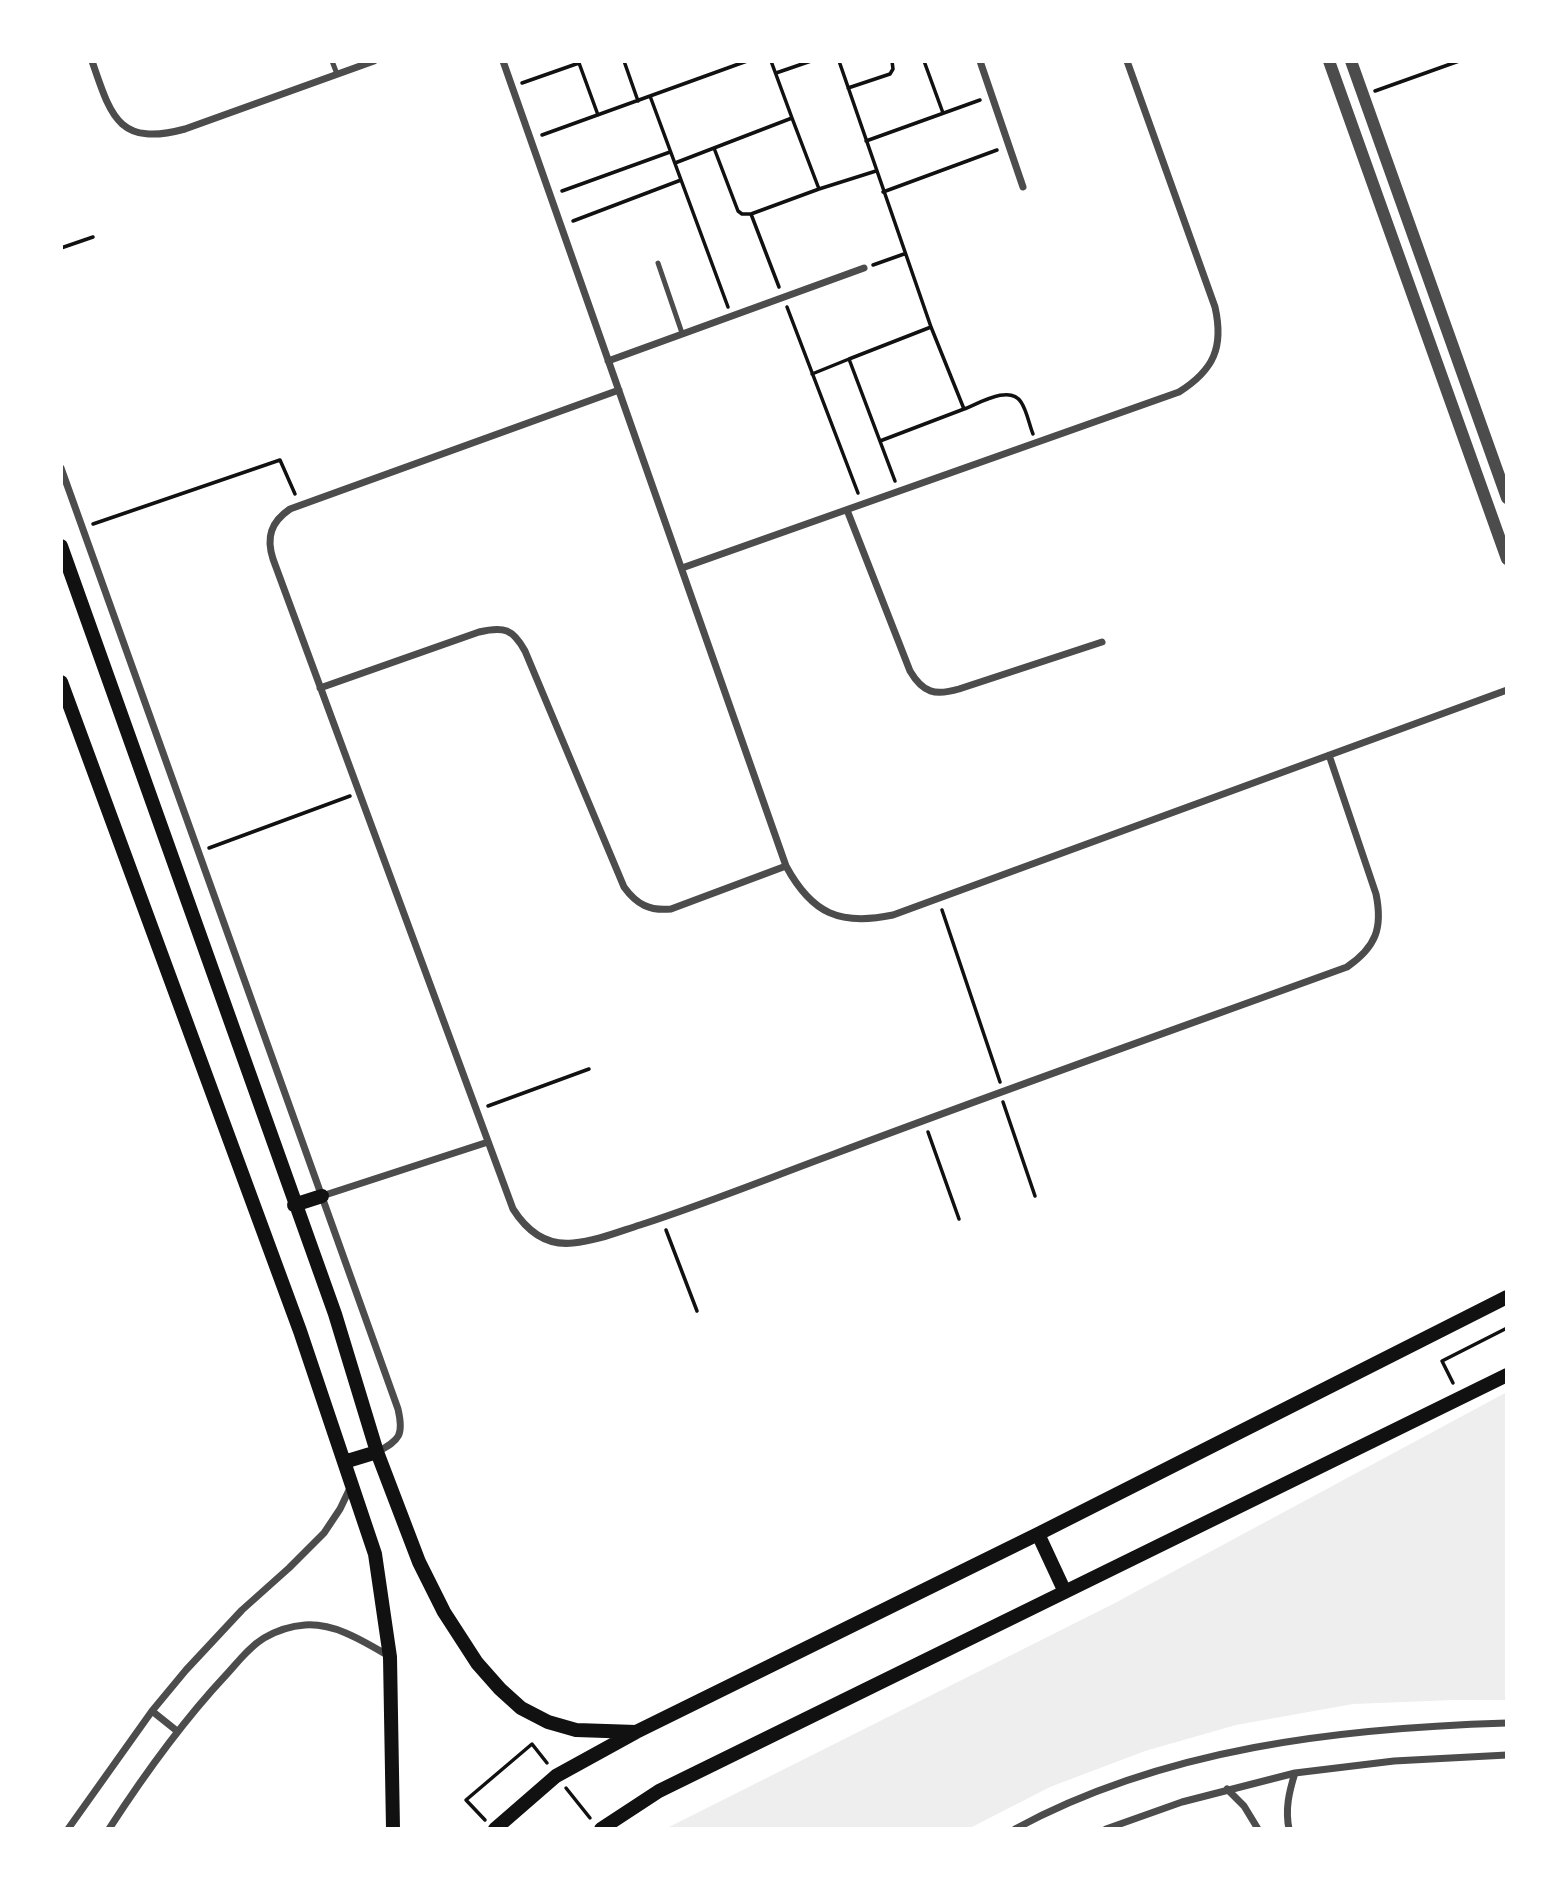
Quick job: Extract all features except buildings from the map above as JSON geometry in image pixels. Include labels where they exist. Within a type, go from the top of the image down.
[{"type":"main road","points":[[61,546],[335,1314],[377,1452],[419,1562],[444,1612],[477,1663],[499,1689],[521,1708],[548,1722],[576,1730],[636,1732]]},
{"type":"main road","points":[[61,682],[300,1331],[375,1554],[390,1657],[393,1829]]},
{"type":"main road","points":[[295,1205],[322,1196]]},
{"type":"main road","points":[[495,1829],[556,1776],[636,1732],[1038,1534],[1507,1297]]},
{"type":"main road","points":[[596,1824],[1507,1375]]},
{"type":"main road","points":[[344,1462],[377,1452]]},
{"type":"main road","points":[[1038,1534],[1065,1592]]},
{"type":"street","points":[[92,61],[114,116],[130,130],[143,135],[168,134],[185,129],[374,61]]},
{"type":"street","points":[[503,61],[786,866],[799,889],[818,907],[842,918],[867,920],[893,915],[1507,690]]},
{"type":"street","points":[[980,61],[1023,187]]},
{"type":"street","points":[[682,568],[1179,393],[1196,381],[1209,366],[1217,347],[1219,326],[1127,61]]},
{"type":"street","points":[[1329,61],[1507,559]]},
{"type":"street","points":[[1351,61],[1507,498]]},
{"type":"street","points":[[608,361],[864,268]]},
{"type":"street","points":[[1433,352],[1452,345]]},
{"type":"street","points":[[620,390],[300,505],[273,524],[270,536],[269,547],[513,1209],[523,1225],[538,1237],[556,1243],[593,1240],[662,1218],[1347,967],[1361,957],[1372,944],[1380,911],[1329,755]]},
{"type":"street","points":[[61,468],[400,1419],[399,1437],[377,1452]]},
{"type":"street","points":[[847,510],[910,671],[916,682],[928,691],[942,694],[950,692],[1102,642]]},
{"type":"street","points":[[320,688],[479,632],[492,629],[509,630],[517,637],[525,651],[624,887],[632,898],[644,907],[671,909],[786,866]]},
{"type":"street","points":[[322,1196],[488,1142]]},
{"type":"street","points":[[68,1829],[152,1712],[186,1671],[242,1610],[324,1533],[340,1509],[352,1483]]},
{"type":"street","points":[[110,1829],[177,1731],[247,1652],[263,1639],[282,1629],[324,1625],[390,1657]]},
{"type":"street","points":[[152,1712],[177,1731]]},
{"type":"street","points":[[1015,1829],[1106,1788],[1182,1763],[1266,1745],[1352,1733],[1438,1725],[1507,1723]]},
{"type":"street","points":[[1106,1829],[1227,1790],[1295,1773],[1394,1761],[1507,1755]]},
{"type":"street","points":[[1289,1829],[1288,1797],[1295,1773]]},
{"type":"street","points":[[1227,1790],[1244,1806],[1258,1829]]},
{"type":"lane","points":[[332,61],[337,74]]},
{"type":"lane","points":[[658,263],[682,333]]},
{"type":"path","points":[[624,61],[638,101]]},
{"type":"path","points":[[531,140],[747,61]]},
{"type":"path","points":[[771,61],[819,189]]},
{"type":"path","points":[[776,74],[811,61]]},
{"type":"path","points":[[839,61],[904,254],[964,409]]},
{"type":"path","points":[[848,88],[890,74],[893,69],[892,61]]},
{"type":"path","points":[[924,61],[943,113]]},
{"type":"path","points":[[1363,95],[1459,61]]},
{"type":"path","points":[[512,86],[579,62],[598,115]]},
{"type":"path","points":[[650,96],[731,316]]},
{"type":"path","points":[[866,141],[991,96]]},
{"type":"path","points":[[675,163],[792,118]]},
{"type":"path","points":[[883,192],[1009,146]]},
{"type":"path","points":[[714,148],[738,211],[742,214],[751,214],[876,171]]},
{"type":"path","points":[[550,196],[671,152]]},
{"type":"path","points":[[561,226],[681,180]]},
{"type":"path","points":[[751,214],[862,504]]},
{"type":"path","points":[[61,248],[93,237]]},
{"type":"path","points":[[864,268],[904,254]]},
{"type":"path","points":[[812,374],[931,327]]},
{"type":"path","points":[[849,359],[899,491]]},
{"type":"path","points":[[880,441],[1001,395],[1015,396],[1020,401],[1036,443]]},
{"type":"path","points":[[82,528],[280,460],[300,505]]},
{"type":"path","points":[[198,853],[358,793]]},
{"type":"path","points":[[938,898],[1035,1196]]},
{"type":"path","points":[[476,1111],[589,1069]]},
{"type":"path","points":[[924,1120],[959,1219]]},
{"type":"path","points":[[662,1218],[697,1311]]},
{"type":"path","points":[[1461,1397],[1442,1361],[1507,1328]]},
{"type":"path","points":[[495,1829],[466,1800],[532,1744],[596,1824]]},
{"type":"shaded area","points":[[1507,1392],[1507,1700],[1353,1704],[1236,1725],[1145,1751],[1050,1787],[968,1829],[665,1829],[1113,1604]]}]
